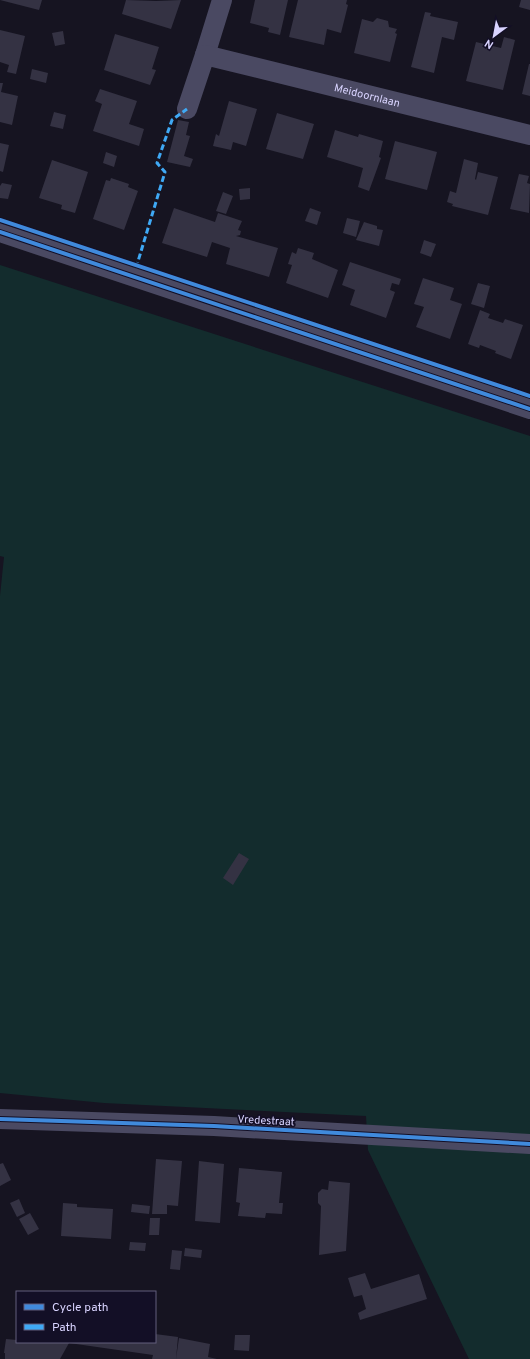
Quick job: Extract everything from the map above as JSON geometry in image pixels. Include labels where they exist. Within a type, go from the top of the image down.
[{"type":"street","points":[[188,109],[222,0]]},
{"type":"street","name":"Meidoornlaan","points":[[205,55],[530,135]]},
{"type":"street","points":[[0,232],[530,409]]},
{"type":"street","name":"Vredestraat","points":[[0,1119],[214,1126],[530,1144]]},
{"type":"green space","points":[[0,265],[530,436],[530,1359],[469,1359],[368,1150],[366,1116],[104,1103],[0,1093],[0,596],[4,557],[0,556]]},
{"type":"building","points":[[0,0],[42,0],[39,10]]},
{"type":"building","points":[[126,0],[181,0],[171,29],[122,14]]},
{"type":"building","points":[[255,0],[288,0],[280,35],[268,32],[269,28],[250,23]]},
{"type":"building","points":[[298,0],[347,0],[346,4],[348,5],[341,33],[327,29],[324,45],[289,37]]},
{"type":"building","points":[[521,0],[530,0],[530,10],[519,7]]},
{"type":"building","points":[[425,12],[431,13],[430,16],[458,22],[454,40],[442,37],[434,73],[411,67]]},
{"type":"building","points":[[377,18],[388,21],[389,27],[397,29],[390,62],[354,53],[362,19],[373,22]]},
{"type":"building","points":[[0,30],[25,36],[16,74],[7,72],[9,65],[0,62]]},
{"type":"building","points":[[63,31],[65,44],[55,46],[52,33]]},
{"type":"building","points":[[115,34],[159,47],[152,69],[156,70],[150,85],[104,70]]},
{"type":"building","points":[[504,37],[515,40],[503,90],[466,81],[476,42],[501,48]]},
{"type":"building","points":[[530,64],[530,96],[522,94]]},
{"type":"building","points":[[32,69],[48,73],[46,83],[30,79]]},
{"type":"building","points":[[0,83],[3,83],[1,92],[18,96],[12,125],[0,122]]},
{"type":"building","points":[[100,89],[137,101],[129,124],[144,129],[139,146],[93,131],[102,104],[95,101]]},
{"type":"building","points":[[229,101],[257,109],[246,146],[233,142],[231,150],[213,146],[216,134],[219,136]]},
{"type":"building","points":[[54,112],[66,115],[63,129],[50,126]]},
{"type":"building","points":[[277,113],[314,124],[303,159],[266,149]]},
{"type":"building","points":[[178,120],[189,122],[186,135],[190,136],[184,156],[193,159],[190,167],[167,162]]},
{"type":"building","points":[[335,130],[358,137],[359,134],[383,141],[379,157],[381,158],[369,191],[358,187],[363,168],[327,157]]},
{"type":"building","points":[[395,141],[437,152],[427,190],[385,179]]},
{"type":"building","points":[[0,143],[9,145],[3,172],[0,171]]},
{"type":"building","points":[[106,152],[117,156],[114,167],[103,163]]},
{"type":"building","points":[[464,159],[478,163],[476,180],[478,172],[498,177],[488,215],[452,206],[453,204],[447,202],[450,191],[456,193]]},
{"type":"building","points":[[52,160],[88,172],[75,213],[61,209],[62,205],[39,198]]},
{"type":"building","points":[[519,174],[529,176],[527,183],[530,184],[529,213],[510,209]]},
{"type":"building","points":[[111,178],[129,184],[128,187],[138,191],[124,230],[93,219],[106,180],[110,181]]},
{"type":"building","points":[[2,183],[12,185],[8,199],[0,198],[0,186]]},
{"type":"building","points":[[250,188],[250,199],[240,200],[239,189]]},
{"type":"building","points":[[223,192],[233,196],[226,214],[216,211]]},
{"type":"building","points":[[174,208],[215,222],[218,213],[242,221],[238,230],[241,231],[240,235],[236,236],[278,248],[269,277],[226,264],[230,248],[212,242],[207,257],[162,243]]},
{"type":"building","points":[[310,208],[321,212],[317,225],[305,221]]},
{"type":"building","points":[[347,218],[360,221],[356,237],[343,233]]},
{"type":"building","points":[[364,222],[377,226],[377,229],[383,230],[379,246],[356,240]]},
{"type":"building","points":[[424,240],[436,244],[431,257],[420,253]]},
{"type":"building","points":[[298,248],[314,253],[312,259],[338,270],[328,298],[286,283],[292,265],[288,264],[292,252],[296,254]]},
{"type":"building","points":[[350,262],[401,279],[399,285],[392,283],[390,290],[395,292],[386,318],[350,305],[355,290],[342,285]]},
{"type":"building","points":[[423,278],[454,288],[450,300],[462,304],[450,339],[416,327],[424,307],[414,304]]},
{"type":"building","points":[[478,283],[490,286],[484,308],[471,304]]},
{"type":"building","points":[[480,310],[490,314],[488,318],[503,323],[505,319],[523,325],[511,359],[480,345],[479,348],[468,344]]},
{"type":"building","points":[[239,853],[249,859],[233,885],[223,878]]},
{"type":"building","points":[[156,1159],[182,1161],[178,1206],[167,1205],[167,1214],[152,1214]]},
{"type":"building","points":[[199,1161],[224,1164],[220,1223],[195,1221]]},
{"type":"building","points":[[3,1163],[11,1180],[0,1186],[0,1164]]},
{"type":"building","points":[[239,1168],[282,1172],[279,1203],[283,1203],[282,1214],[266,1213],[265,1218],[238,1216],[240,1203],[236,1202]]},
{"type":"building","points":[[329,1181],[350,1183],[346,1251],[319,1255],[321,1206],[318,1203],[318,1193],[322,1189],[328,1190]]},
{"type":"building","points":[[19,1199],[25,1213],[17,1217],[10,1203]]},
{"type":"building","points":[[63,1203],[77,1204],[77,1207],[113,1209],[111,1239],[61,1236]]},
{"type":"building","points":[[132,1204],[150,1206],[149,1214],[131,1212]]},
{"type":"building","points":[[30,1213],[39,1229],[28,1235],[19,1219]]},
{"type":"building","points":[[150,1218],[160,1218],[159,1235],[149,1235]]},
{"type":"building","points":[[130,1242],[146,1243],[145,1251],[129,1250]]},
{"type":"building","points":[[185,1248],[202,1250],[201,1258],[184,1256]]},
{"type":"building","points":[[172,1250],[182,1251],[180,1270],[170,1269]]},
{"type":"building","points":[[365,1273],[371,1289],[419,1274],[427,1299],[360,1320],[358,1313],[366,1309],[362,1295],[354,1297],[348,1278]]},
{"type":"building","points":[[156,1334],[178,1337],[176,1359],[152,1359],[153,1355],[69,1343],[156,1343]]},
{"type":"building","points":[[235,1335],[250,1335],[249,1351],[234,1350]]},
{"type":"building","points":[[179,1338],[210,1344],[208,1357],[217,1359],[176,1359]]},
{"type":"building","points":[[6,1339],[16,1340],[16,1343],[69,1343],[60,1359],[5,1359],[4,1353]]},
{"type":"marked path","points":[[136,268],[165,172],[157,163],[172,120],[187,109]]},
{"type":"cycle path","points":[[0,220],[530,396]]},
{"type":"cycle path","points":[[0,232],[530,409]]},
{"type":"cycle path","points":[[0,1119],[214,1126],[530,1144]]}]
